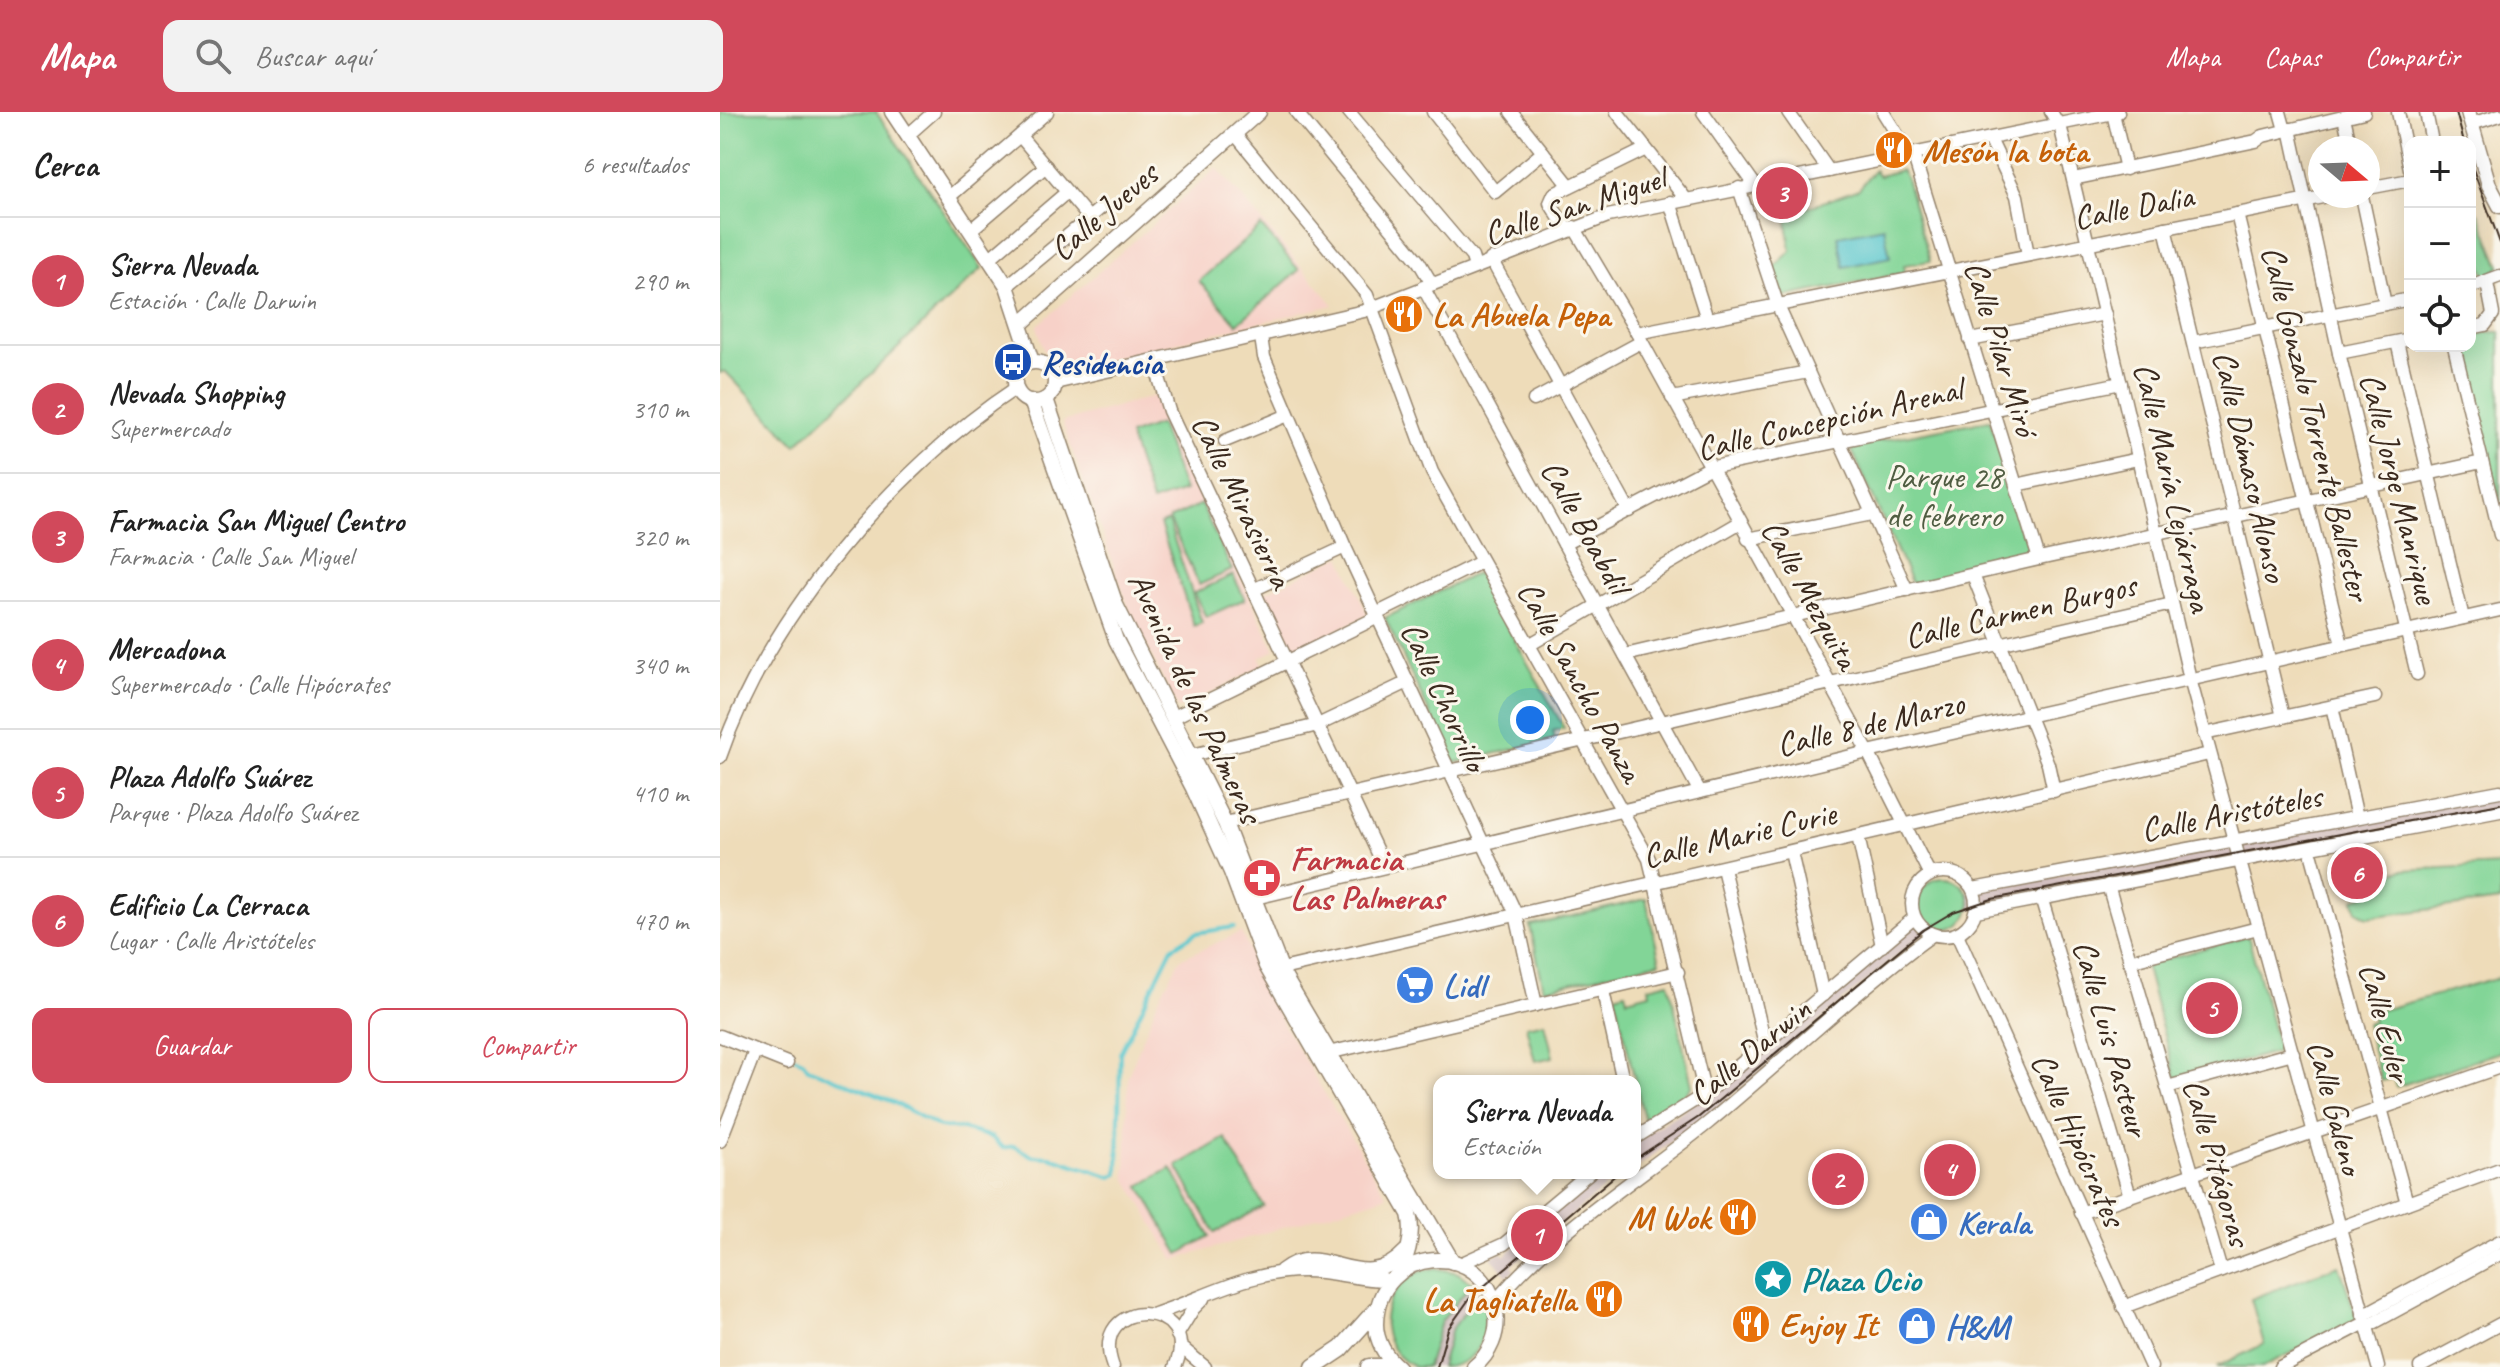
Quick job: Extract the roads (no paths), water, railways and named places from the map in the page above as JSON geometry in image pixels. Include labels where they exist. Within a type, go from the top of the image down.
[{"type":"highway","points":[[1314,1367],[1341,1349],[1377,1306]]},
{"type":"highway","points":[[1369,1367],[1389,1367]]},
{"type":"main road","points":[[892,112],[1007,286],[1022,323],[1032,362]]},
{"type":"main road","name":"Calle Jueves","points":[[1022,323],[1259,112]]},
{"type":"main road","points":[[2469,118],[2489,185],[2500,205]]},
{"type":"main road","points":[[1032,362],[1048,366],[1055,383],[1038,400],[1016,388],[1021,368],[1032,362]]},
{"type":"main road","name":"Avenida de las Palmeras","points":[[1038,400],[1116,605],[1225,823],[1282,969],[1328,1053],[1457,1263],[1480,1279],[1494,1303]]},
{"type":"main road","name":"Avenida de las Palmeras","points":[[1038,400],[1116,640],[1193,788],[1281,996],[1402,1199],[1412,1226],[1409,1247],[1377,1306]]},
{"type":"main road","points":[[1282,1271],[1303,1261],[1377,1272],[1392,1265],[1409,1247]]},
{"type":"main road","points":[[1396,1275],[1436,1259],[1457,1263]]},
{"type":"main road","points":[[1474,1367],[1489,1360],[1496,1330],[1494,1303]]},
{"type":"main road","points":[[1377,1306],[1376,1331],[1381,1346],[1398,1367]]},
{"type":"street","points":[[908,135],[934,112]]},
{"type":"street","points":[[949,197],[1047,112]]},
{"type":"street","name":"Calle Boabdil","points":[[1296,112],[1419,262],[1428,286],[1564,544],[1700,792]]},
{"type":"street","points":[[1349,112],[1472,257],[1475,267]]},
{"type":"street","points":[[1433,112],[1495,192],[1543,152]]},
{"type":"street","points":[[1511,112],[1570,186],[1646,149]]},
{"type":"street","points":[[1617,112],[1685,198]]},
{"type":"street","points":[[1703,112],[1755,185]]},
{"type":"street","points":[[1788,112],[1829,171]]},
{"type":"street","name":"Calle Pilar Miró","points":[[1883,112],[1911,154],[2039,559]]},
{"type":"street","points":[[2051,112],[2060,124]]},
{"type":"street","name":"Calle Jorge Manrique","points":[[2280,112],[2306,200],[2339,353],[2417,674]]},
{"type":"street","points":[[2073,179],[2256,141],[2287,130],[2364,112]]},
{"type":"street","points":[[2398,112],[2404,140]]},
{"type":"street","points":[[2426,112],[2431,136]]},
{"type":"street","points":[[2116,113],[2126,169]]},
{"type":"street","name":"Calle San Miguel","points":[[1055,383],[1261,337],[1373,306],[1570,229],[1685,198],[2116,113]]},
{"type":"street","points":[[2469,118],[2500,115]]},
{"type":"street","points":[[2344,117],[2348,136]]},
{"type":"street","name":"Calle María Lejárraga","points":[[2060,124],[2190,679],[2240,860]]},
{"type":"street","name":"Calle Sancho Panza","points":[[1235,134],[1373,306],[1432,472],[1622,811],[1657,881],[1705,1094]]},
{"type":"street","points":[[1020,136],[1089,218]]},
{"type":"street","points":[[1990,139],[2017,196],[2028,255]]},
{"type":"street","points":[[972,229],[1046,166]]},
{"type":"street","points":[[2380,186],[2404,181]]},
{"type":"street","name":"Calle Mezquita","points":[[1570,186],[1554,194],[1550,203],[1639,338],[1933,874]]},
{"type":"street","points":[[1739,188],[1778,306],[1907,590]]},
{"type":"street","points":[[990,258],[1067,192]]},
{"type":"street","name":"Calle Dalia","points":[[1534,400],[1639,338],[1707,319],[2306,200]]},
{"type":"street","points":[[1670,202],[1707,319]]},
{"type":"street","points":[[1007,286],[1102,207]]},
{"type":"street","points":[[2365,208],[2385,304]]},
{"type":"street","name":"Calle Gonzalo Torrente Ballester","points":[[2237,214],[2342,645]]},
{"type":"street","name":"Calle Dámaso Alonso","points":[[2165,228],[2283,717]]},
{"type":"street","points":[[1491,259],[1629,511]]},
{"type":"street","points":[[2476,286],[2500,276]]},
{"type":"street","points":[[2476,327],[2485,325],[2493,314],[2487,283]]},
{"type":"street","points":[[2193,342],[2404,300]]},
{"type":"street","points":[[1970,340],[2105,314]]},
{"type":"street","name":"Calle Chorrillo","points":[[1261,337],[1264,357],[1345,547],[1516,914],[1536,1005]]},
{"type":"street","points":[[2339,353],[2404,340]]},
{"type":"street","points":[[2406,352],[2429,474],[2463,618]]},
{"type":"street","points":[[2455,352],[2500,535]]},
{"type":"street","name":"Calle Mirasierra","points":[[1154,361],[1169,411],[1384,866]]},
{"type":"street","points":[[1672,398],[1808,372]]},
{"type":"street","name":"Calle Concepción Arenal","points":[[1564,544],[1709,468],[2121,383]]},
{"type":"street","points":[[720,757],[768,658],[859,524],[967,420],[1016,388]]},
{"type":"street","points":[[1225,441],[1288,415]]},
{"type":"street","points":[[2016,485],[2138,459]]},
{"type":"street","points":[[1625,655],[2039,559],[2482,462]]},
{"type":"street","points":[[1748,539],[1872,514]]},
{"type":"street","points":[[1529,645],[1739,523]]},
{"type":"street","points":[[1255,589],[1345,547]]},
{"type":"street","points":[[1172,718],[1481,562]]},
{"type":"street","points":[[1973,575],[2029,714],[2054,791]]},
{"type":"street","name":"Calle Carmen Burgos","points":[[1225,823],[2172,604]]},
{"type":"street","name":"Calle 8 de Marzo","points":[[1255,898],[2029,714],[2500,610]]},
{"type":"street","points":[[1192,755],[1318,725],[1408,682]]},
{"type":"street","points":[[2204,734],[2375,697]]},
{"type":"street","points":[[2332,706],[2357,815]]},
{"type":"street","name":"Calle Marie Curie","points":[[1282,969],[2209,754]]},
{"type":"street","name":"Calle Aristóteles","points":[[1973,889],[2357,815],[2500,791]]},
{"type":"street","name":"Calle Aristóteles","points":[[1976,911],[2500,811]]},
{"type":"street","points":[[1858,836],[1882,946]]},
{"type":"street","points":[[1791,852],[1823,995]]},
{"type":"street","name":"Calle Euler","points":[[2312,856],[2407,1203]]},
{"type":"street","name":"Calle Galeno","points":[[2240,860],[2378,1367]]},
{"type":"street","points":[[1723,868],[1765,1044]]},
{"type":"street","points":[[1953,873],[1973,889],[1976,911],[1966,928],[1957,934],[1932,935],[1914,918],[1912,908],[1916,887],[1933,874],[1953,873]]},
{"type":"street","name":"Calle Pitágoras","points":[[2108,885],[2221,1271]]},
{"type":"street","name":"Calle Luis Pasteur","points":[[2041,897],[2130,1196]]},
{"type":"street","name":"Calle Darwin","points":[[1641,1132],[1705,1094],[1914,918]]},
{"type":"street","points":[[2129,961],[2258,928]]},
{"type":"street","name":"Calle Hipócrates","points":[[1957,934],[2151,1367]]},
{"type":"street","name":"Calle Darwin","points":[[1641,1173],[1704,1126],[1932,935]]},
{"type":"street","points":[[1328,1053],[1678,972]]},
{"type":"street","points":[[1603,991],[1622,1075]]},
{"type":"street","points":[[720,1036],[787,1063]]},
{"type":"street","points":[[720,1141],[725,1115],[755,1051]]},
{"type":"street","points":[[2167,1087],[2293,1053]]},
{"type":"street","points":[[2081,1213],[2500,1067]]},
{"type":"street","points":[[2123,1307],[2500,1169]]},
{"type":"street","points":[[1457,1263],[1504,1244],[1582,1179]]},
{"type":"street","name":"Calle Darwin","points":[[1494,1303],[1515,1277],[1633,1179]]},
{"type":"street","points":[[2365,1322],[2500,1241]]},
{"type":"street","points":[[2280,1367],[2500,1254]]},
{"type":"street","points":[[1108,1363],[1112,1331],[1120,1322],[1131,1315],[1155,1314],[1231,1282],[1282,1271],[1308,1271],[1358,1280],[1396,1275]]},
{"type":"street","points":[[1358,1280],[1374,1290],[1377,1306]]},
{"type":"street","points":[[1175,1367],[1179,1340],[1193,1309],[1209,1293]]},
{"type":"street","points":[[1155,1314],[1164,1319],[1205,1367]]},
{"type":"street","points":[[2420,1367],[2500,1324]]},
{"type":"water","points":[[1884,227],[1890,257],[1844,267],[1838,236]]},
{"type":"waterway","points":[[794,1057],[803,1061],[808,1068],[893,1102],[940,1127],[963,1129],[991,1137],[1003,1148],[1014,1146],[1032,1156],[1050,1157],[1112,1177],[1118,1174],[1120,1053],[1172,948],[1196,933],[1234,927]]},
{"type":"tram line","points":[[2456,112],[2462,136]]},
{"type":"tram line","points":[[2476,177],[2500,243]]},
{"type":"tram line","points":[[1641,1155],[1699,1117],[1923,930],[1953,912],[1992,899],[2500,804]]},
{"type":"tram line","points":[[1437,1367],[1448,1329],[1470,1298],[1611,1179]]},
{"type":"place","name":"Mesón la bota","points":[[1894,150]]},
{"type":"place","name":"Farmacia San Miguel Centro","points":[[1782,193]]},
{"type":"place","name":"La Abuela Pepa","points":[[1404,314]]},
{"type":"place","name":"Residencia","points":[[1013,362]]},
{"type":"place","name":"Edificio La Cerraca","points":[[2357,873]]},
{"type":"place","name":"Farmacia Las Palmeras","points":[[1262,878]]},
{"type":"place","name":"Lidl","points":[[1415,985]]},
{"type":"place","name":"Plaza Adolfo Suárez","points":[[2212,1008]]},
{"type":"place","name":"Mercadona","points":[[1950,1170]]},
{"type":"place","name":"Nevada Shopping","points":[[1838,1179]]},
{"type":"place","name":"M Wok","points":[[1738,1217]]},
{"type":"place","name":"Kerala","points":[[1929,1222]]},
{"type":"place","name":"Sierra Nevada","points":[[1537,1235]]},
{"type":"place","name":"Plaza Ocio","points":[[1773,1279]]},
{"type":"place","name":"La Tagliatella","points":[[1604,1299]]},
{"type":"place","name":"Enjoy It","points":[[1751,1324]]},
{"type":"place","name":"H&M","points":[[1917,1326]]},
{"type":"park label","name":"Parque 28 de febrero","points":[[1944,496]]}]
